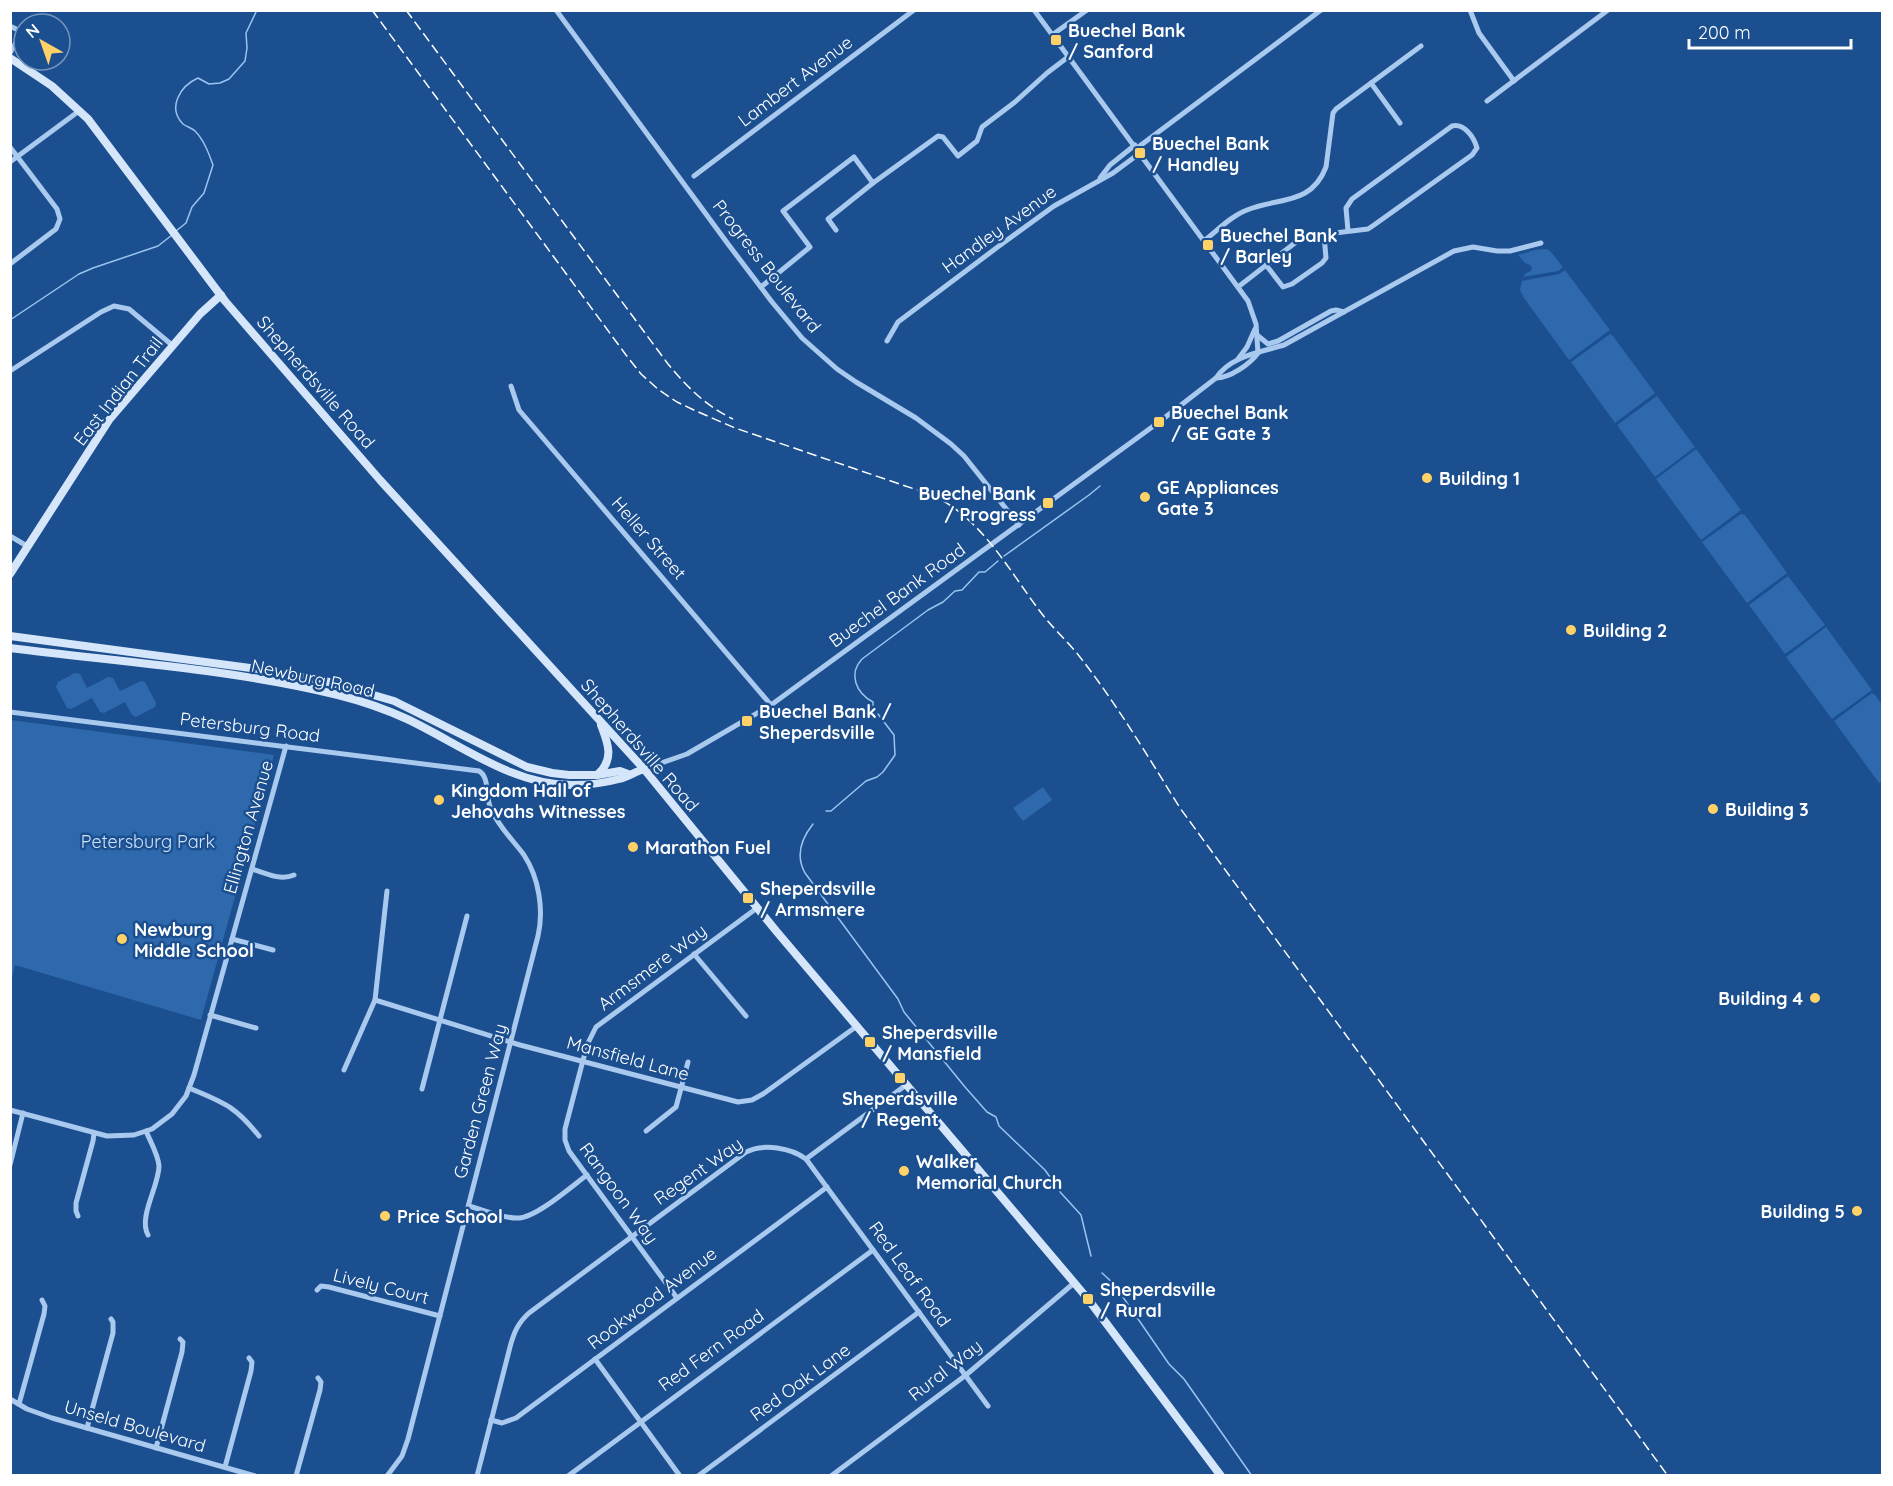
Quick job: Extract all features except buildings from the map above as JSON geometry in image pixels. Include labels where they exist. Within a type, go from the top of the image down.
[{"type":"main road","name":"Shepherdsville Road","points":[[10,58],[52,86],[107,142],[168,228],[221,295],[380,480],[644,769],[757,908],[1074,1283],[1221,1476]]},
{"type":"main road","name":"East Indian Trail","points":[[10,574],[109,420],[172,345],[221,295]]},
{"type":"main road","name":"Newburg Road","points":[[10,636],[266,670],[329,682],[396,702],[527,767],[552,773],[597,775],[620,771],[628,774]]},
{"type":"main road","name":"Newburg Road","points":[[10,648],[268,681],[338,695],[394,714],[512,773],[545,783],[587,785],[622,778],[644,769]]},
{"type":"main road","points":[[597,775],[607,764],[610,753],[598,718]]},
{"type":"street","name":"Progress Boulevard","points":[[556,10],[761,287],[802,338],[837,369],[916,418],[951,444],[1018,525]]},
{"type":"street","name":"Lambert Avenue","points":[[694,176],[914,10]]},
{"type":"street","points":[[1034,10],[1251,306],[1256,327],[1258,353],[1253,361],[1222,378],[1216,378]]},
{"type":"street","points":[[1052,35],[1087,10]]},
{"type":"street","name":"Handley Avenue","points":[[887,342],[898,322],[1054,206],[1113,173],[1137,149],[1321,10]]},
{"type":"street","points":[[1470,10],[1479,33],[1514,81]]},
{"type":"street","points":[[1487,101],[1604,12]]},
{"type":"street","points":[[10,26],[22,32],[10,52]]},
{"type":"street","points":[[1204,240],[1246,210],[1291,199],[1314,188],[1323,176],[1326,167],[1333,113],[1420,46]]},
{"type":"street","points":[[836,230],[828,219],[873,183],[938,136],[943,137],[958,156],[977,141],[982,127],[1068,57]]},
{"type":"street","points":[[1371,83],[1400,123]]},
{"type":"street","points":[[10,162],[79,111]]},
{"type":"street","points":[[1238,287],[1300,240],[1310,236],[1368,229],[1472,155],[1477,148],[1462,126],[1452,126],[1352,199],[1346,208],[1348,231]]},
{"type":"street","points":[[10,147],[57,209],[60,219],[56,229],[10,264]]},
{"type":"street","points":[[1097,181],[1110,165],[1137,149]]},
{"type":"street","points":[[761,287],[810,247],[783,211],[854,157],[873,183]]},
{"type":"street","points":[[1266,265],[1283,287],[1292,284],[1326,258],[1324,235]]},
{"type":"street","points":[[1257,335],[1268,344],[1278,341],[1330,312],[1336,310],[1344,312],[1454,251],[1473,247],[1510,251],[1541,243]]},
{"type":"street","points":[[10,371],[101,312],[114,306],[129,309],[172,345]]},
{"type":"street","name":"Buechel Bank Road","points":[[644,769],[687,754],[771,705],[1160,422],[1216,378],[1220,372],[1249,354],[1284,345],[1344,312]]},
{"type":"street","points":[[1237,361],[1247,347],[1256,327]]},
{"type":"street","name":"Heller Street","points":[[511,386],[519,410],[771,705]]},
{"type":"street","points":[[10,536],[27,546]]},
{"type":"street","name":"Petersburg Road","points":[[10,712],[480,771],[484,774]]},
{"type":"street","name":"Ellington Avenue","points":[[146,1131],[159,1124],[180,1106],[189,1088],[286,746]]},
{"type":"street","name":"Garden Green Way","points":[[387,1476],[399,1462],[405,1450],[541,926],[541,905],[530,865],[493,815],[486,793],[484,774]]},
{"type":"street","points":[[252,869],[285,878],[294,875]]},
{"type":"street","points":[[344,1070],[375,1000],[387,891]]},
{"type":"street","name":"Armsmere Way","points":[[582,1062],[590,1037],[596,1027],[757,908]]},
{"type":"street","points":[[422,1089],[467,916]]},
{"type":"street","points":[[232,939],[273,950]]},
{"type":"street","points":[[694,954],[746,1016]]},
{"type":"street","name":"Mansfield Lane","points":[[375,1000],[582,1062],[738,1102],[752,1100],[763,1094],[857,1026]]},
{"type":"street","points":[[210,1015],[256,1028]]},
{"type":"street","name":"Rangoon Way","points":[[582,1062],[565,1134],[566,1144],[677,1298]]},
{"type":"street","points":[[646,1131],[674,1110],[688,1062]]},
{"type":"street","points":[[806,1159],[906,1085]]},
{"type":"street","points":[[189,1088],[230,1106],[244,1117],[259,1136]]},
{"type":"street","points":[[10,1110],[114,1137],[146,1131],[159,1165],[144,1223],[148,1234]]},
{"type":"street","points":[[10,1165],[23,1113]]},
{"type":"street","points":[[78,1216],[76,1203],[94,1132]]},
{"type":"street","name":"Regent Way","points":[[491,1420],[517,1326],[529,1312],[751,1150],[772,1147],[806,1159]]},
{"type":"street","name":"Red Leaf Road","points":[[806,1159],[988,1406]]},
{"type":"street","points":[[469,1206],[510,1217],[523,1217],[537,1211],[587,1174]]},
{"type":"street","name":"Rookwood Avenue","points":[[491,1420],[502,1423],[516,1418],[827,1187]]},
{"type":"street","name":"Red Fern Road","points":[[567,1476],[873,1250]]},
{"type":"street","name":"Rural Way","points":[[831,1476],[966,1375],[1074,1283]]},
{"type":"street","name":"Lively Court","points":[[316,1290],[321,1286],[329,1287],[440,1316]]},
{"type":"street","points":[[19,1404],[44,1314],[45,1306],[42,1300]]},
{"type":"street","name":"Red Oak Lane","points":[[698,1476],[919,1312]]},
{"type":"street","points":[[87,1428],[113,1333],[111,1319]]},
{"type":"street","points":[[156,1448],[182,1352],[183,1342],[180,1339]]},
{"type":"street","points":[[225,1467],[251,1371],[252,1362],[249,1358]]},
{"type":"street","points":[[595,1359],[680,1476]]},
{"type":"street","points":[[296,1476],[320,1390],[321,1382],[318,1378]]},
{"type":"street","name":"Unseld Boulevard","points":[[10,1399],[36,1413],[255,1476]]},
{"type":"street","points":[[477,1476],[491,1420]]},
{"type":"green space","points":[[1547,249],[1563,267],[1558,271],[1523,277],[1532,268],[1518,255]]},
{"type":"green space","points":[[1565,270],[1610,330],[1569,360],[1520,290],[1522,281],[1559,274]]},
{"type":"green space","points":[[1610,334],[1655,393],[1615,423],[1571,362]]},
{"type":"green space","points":[[1657,396],[1695,447],[1655,477],[1617,425]]},
{"type":"green space","points":[[1696,449],[1741,510],[1701,540],[1656,479]]},
{"type":"green space","points":[[1741,514],[1745,515],[1787,573],[1747,603],[1702,542]]},
{"type":"green space","points":[[1788,576],[1825,625],[1785,654],[1749,605]]},
{"type":"green space","points":[[1826,627],[1872,690],[1832,719],[1786,657]]},
{"type":"green space","points":[[75,673],[80,674],[87,688],[108,677],[113,678],[120,691],[141,681],[145,682],[156,703],[155,707],[136,717],[132,715],[125,702],[104,713],[100,712],[92,698],[71,709],[67,708],[56,687],[58,682]]},
{"type":"green space","points":[[1872,693],[1882,705],[1882,781],[1879,783],[1834,721]]},
{"type":"green space","name":"Petersburg Park","points":[[11,720],[274,755],[201,1020],[15,965],[11,982]]},
{"type":"green space","points":[[1043,787],[1052,800],[1023,821],[1013,808]]},
{"type":"waterway","points":[[176,231],[186,223],[192,207],[204,193],[213,165],[198,135],[178,118],[176,111],[178,98],[186,86],[198,78],[209,84],[229,79],[245,61],[246,33],[257,10]]},
{"type":"waterway","points":[[10,320],[79,274],[158,246],[172,235]]},
{"type":"waterway","points":[[1004,556],[1100,486]]},
{"type":"waterway","points":[[873,706],[873,702],[862,694],[856,683],[855,671],[862,659],[955,591],[962,590],[979,572],[985,572],[998,561]]},
{"type":"waterway","points":[[826,811],[831,811],[866,781],[877,777],[895,755],[894,735],[878,714]]},
{"type":"waterway","points":[[813,824],[805,835],[801,847],[800,860],[805,873],[898,999],[904,1012],[965,1087],[987,1112],[996,1117],[999,1126],[1045,1170],[1061,1193],[1081,1215],[1091,1256]]},
{"type":"waterway","points":[[1102,1273],[1114,1284],[1169,1364],[1184,1379],[1252,1476]]},
{"type":"railway","points":[[372,10],[626,355],[641,374],[659,390],[677,402],[735,428],[932,495],[950,505],[981,532],[1042,614],[1076,652],[1104,690],[1180,808],[1668,1476]]},
{"type":"railway","points":[[406,10],[668,364],[697,395],[733,419]]},
{"type":"place","name":"Buechel Bank / Sanford","points":[[1056,40]]},
{"type":"place","name":"Buechel Bank / Handley","points":[[1140,153]]},
{"type":"place","name":"Buechel Bank / Barley","points":[[1208,245]]},
{"type":"place","name":"Buechel Bank / GE Gate 3","points":[[1159,422]]},
{"type":"place","name":"Building 1","points":[[1427,478]]},
{"type":"place","name":"GE Appliances Gate 3","points":[[1145,497]]},
{"type":"place","name":"Buechel Bank / Progress","points":[[1048,503]]},
{"type":"place","name":"Building 2","points":[[1571,630]]},
{"type":"place","name":"Buechel Bank / Sheperdsville","points":[[747,721]]},
{"type":"place","name":"Kingdom Hall of Jehovahs Witnesses","points":[[439,800]]},
{"type":"place","name":"Building 3","points":[[1713,809]]},
{"type":"place","name":"Marathon Fuel","points":[[633,847]]},
{"type":"place","name":"Sheperdsville / Armsmere","points":[[748,898]]},
{"type":"place","name":"Newburg Middle School","points":[[122,939]]},
{"type":"place","name":"Building 4","points":[[1815,998]]},
{"type":"place","name":"Sheperdsville / Mansfield","points":[[870,1042]]},
{"type":"place","name":"Sheperdsville / Regent","points":[[900,1078]]},
{"type":"place","name":"Walker Memorial Church","points":[[904,1171]]},
{"type":"place","name":"Building 5","points":[[1857,1211]]},
{"type":"place","name":"Price School","points":[[385,1216]]},
{"type":"place","name":"Sheperdsville / Rural","points":[[1088,1299]]}]
